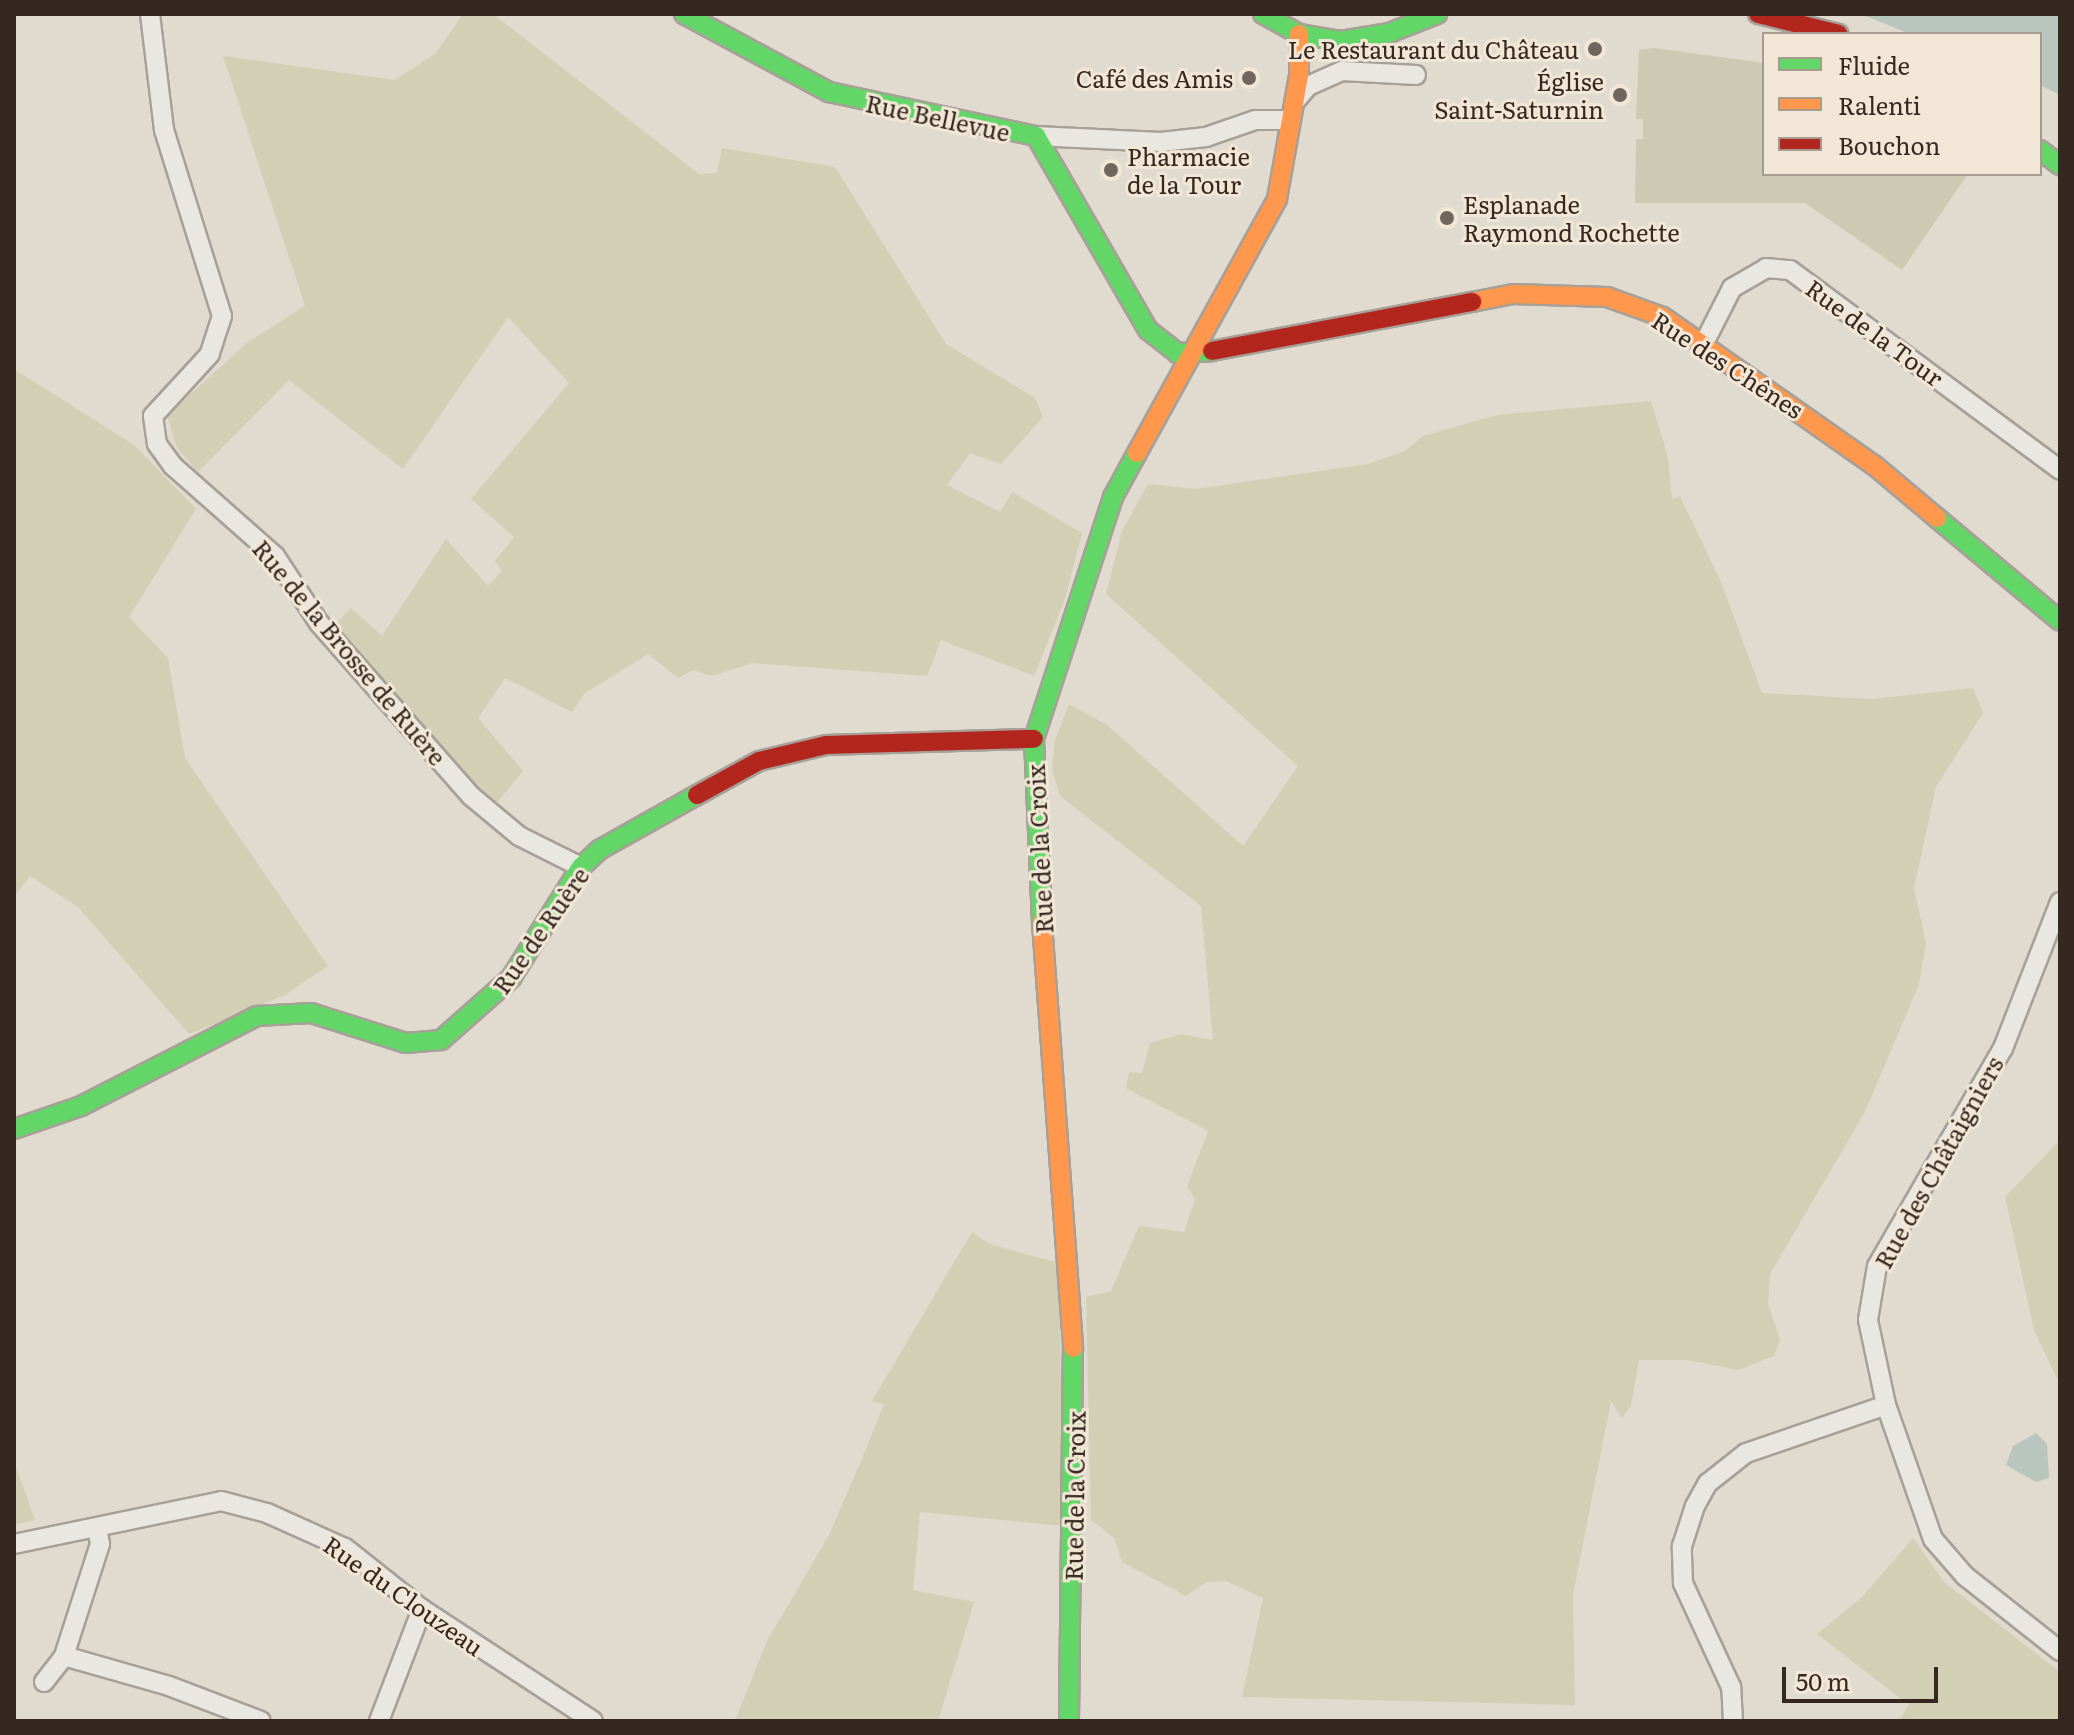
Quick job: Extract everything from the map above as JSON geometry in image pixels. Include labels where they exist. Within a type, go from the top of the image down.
[{"type":"street","name":"Rue de la Brosse de Ruère","points":[[150,14],[164,130],[222,316],[210,354],[153,416],[157,444],[173,466],[275,556],[319,623],[478,804],[519,836],[581,867]]},
{"type":"street","points":[[1263,14],[1282,19],[1330,75]]},
{"type":"street","points":[[1299,40],[1341,41],[1389,33],[1437,14]]},
{"type":"street","points":[[1758,14],[1831,32]]},
{"type":"street","name":"Rue Bellevue","points":[[692,16],[829,92],[939,120],[1036,136],[1148,330],[1188,356]]},
{"type":"street","name":"Rue de la Croix","points":[[1069,1721],[1076,1385],[1035,828],[1034,739],[1113,497],[1188,356],[1272,211],[1291,113],[1299,40]]},
{"type":"street","points":[[1341,41],[1363,69]]},
{"type":"street","points":[[1036,136],[1161,142],[1206,137],[1255,120],[1291,113],[1308,86],[1330,75],[1363,69],[1416,75]]},
{"type":"street","points":[[2042,152],[2060,165]]},
{"type":"street","name":"Rue de la Tour","points":[[1704,343],[1732,288],[1766,268],[1790,270],[2060,470]]},
{"type":"street","name":"Rue des Chênes","points":[[1188,356],[1513,294],[1607,297],[1663,317],[1704,343],[1875,466],[2060,621]]},
{"type":"street","name":"Rue de Ruère","points":[[14,1129],[81,1106],[257,1016],[311,1013],[406,1043],[441,1040],[511,978],[581,867],[618,837],[759,761],[826,745],[916,738],[1034,739]]},
{"type":"street","name":"Rue des Châtaigniers","points":[[2060,902],[2003,1048],[1877,1266],[1868,1320],[1886,1405],[1922,1515],[1947,1559],[2060,1651]]},
{"type":"street","points":[[1733,1721],[1731,1687],[1683,1583],[1682,1546],[1695,1506],[1708,1483],[1746,1453],[1886,1405]]},
{"type":"street","name":"Rue du Clouzeau","points":[[14,1544],[97,1529],[168,1508],[221,1501],[267,1513],[345,1548],[422,1609],[593,1721]]},
{"type":"street","points":[[44,1682],[64,1656],[100,1544],[97,1529]]},
{"type":"street","points":[[379,1721],[422,1609]]},
{"type":"street","points":[[64,1656],[261,1721]]},
{"type":"shaded area","points":[[463,14],[493,14],[699,174],[717,173],[722,148],[835,167],[946,344],[1035,398],[1043,417],[1001,464],[970,453],[947,485],[1000,512],[1012,492],[1082,533],[1065,599],[1034,676],[941,640],[927,676],[752,663],[712,676],[693,670],[678,678],[648,654],[584,694],[572,712],[505,678],[478,718],[523,771],[492,809],[334,625],[351,608],[382,636],[446,539],[488,586],[502,571],[495,561],[514,537],[471,499],[569,383],[508,317],[403,469],[289,380],[198,472],[177,448],[167,415],[248,342],[305,306],[223,56],[395,80],[436,53]]},
{"type":"shaded area","points":[[1861,14],[2060,14],[2060,95],[2042,86],[2042,32],[1905,32]]},
{"type":"shaded area","points":[[1654,48],[1762,63],[1762,176],[1967,176],[1902,270],[1805,203],[1635,203],[1636,139],[1643,139],[1643,119],[1636,119],[1639,50]]},
{"type":"shaded area","points":[[14,369],[134,445],[196,509],[129,617],[168,658],[185,758],[328,966],[285,995],[189,1034],[78,907],[30,876],[14,897]]},
{"type":"shaded area","points":[[1651,401],[1668,457],[1672,499],[1680,496],[1721,582],[1762,693],[1872,699],[1973,688],[1983,713],[1936,787],[1914,888],[1926,943],[1919,984],[1865,1112],[1770,1274],[1768,1303],[1780,1340],[1774,1356],[1738,1370],[1688,1360],[1639,1360],[1631,1406],[1622,1418],[1611,1401],[1573,1595],[1575,1705],[1242,1697],[1263,1598],[1226,1581],[1206,1582],[1186,1596],[1122,1562],[1114,1538],[1091,1520],[1086,1297],[1111,1291],[1139,1226],[1184,1232],[1195,1199],[1187,1186],[1208,1131],[1126,1088],[1129,1072],[1142,1073],[1150,1043],[1181,1034],[1213,1040],[1201,906],[1060,796],[1052,770],[1055,740],[1069,704],[1107,725],[1243,846],[1298,766],[1106,594],[1122,531],[1148,484],[1196,489],[1368,464],[1405,451],[1423,436],[1497,415]]},
{"type":"shaded area","points":[[2060,1140],[2060,1385],[2034,1330],[2005,1197]]},
{"type":"shaded area","points":[[972,1232],[990,1244],[1059,1263],[1063,1526],[920,1512],[913,1590],[974,1602],[938,1721],[735,1721],[767,1641],[829,1535],[861,1461],[884,1404],[872,1401]]},
{"type":"shaded area","points":[[2036,1433],[2047,1444],[2049,1478],[2036,1482],[2006,1465],[2013,1446]]},
{"type":"shaded area","points":[[14,1461],[35,1520],[14,1525]]},
{"type":"shaded area","points":[[1913,1538],[1944,1582],[2060,1672],[2060,1721],[1899,1721],[1909,1705],[1817,1634],[1862,1597]]},
{"type":"traffic: fast","points":[[684,14],[829,92],[1036,136],[1148,330],[1177,353],[1212,351]]},
{"type":"traffic: fast","points":[[1263,14],[1299,34],[1341,41],[1389,33],[1437,14]]},
{"type":"traffic: fast","points":[[2042,152],[2060,165]]},
{"type":"traffic: fast","points":[[1042,923],[1034,739],[1113,497],[1137,453]]},
{"type":"traffic: fast","points":[[1937,518],[2060,621]]},
{"type":"traffic: fast","points":[[14,1129],[81,1106],[257,1016],[311,1013],[406,1043],[441,1040],[511,978],[581,867],[599,850],[697,795]]},
{"type":"traffic: fast","points":[[1069,1721],[1073,1348]]},
{"type":"traffic: slow","points":[[1137,453],[1277,199],[1299,75],[1299,34]]},
{"type":"traffic: slow","points":[[1472,302],[1513,294],[1607,297],[1663,317],[1875,466],[1937,518]]},
{"type":"traffic: slow","points":[[1042,923],[1073,1348]]},
{"type":"traffic: jam","points":[[1758,14],[1831,32]]},
{"type":"traffic: jam","points":[[1212,351],[1472,302]]},
{"type":"traffic: jam","points":[[697,795],[759,761],[826,745],[1034,739]]},
{"type":"place","name":"Le Restaurant du Château","points":[[1595,49]]},
{"type":"place","name":"Café des Amis","points":[[1249,78]]},
{"type":"place","name":"Église Saint-Saturnin","points":[[1620,95]]},
{"type":"place","name":"Pharmacie de la Tour","points":[[1111,170]]},
{"type":"place","name":"Esplanade Raymond Rochette","points":[[1447,218]]}]
